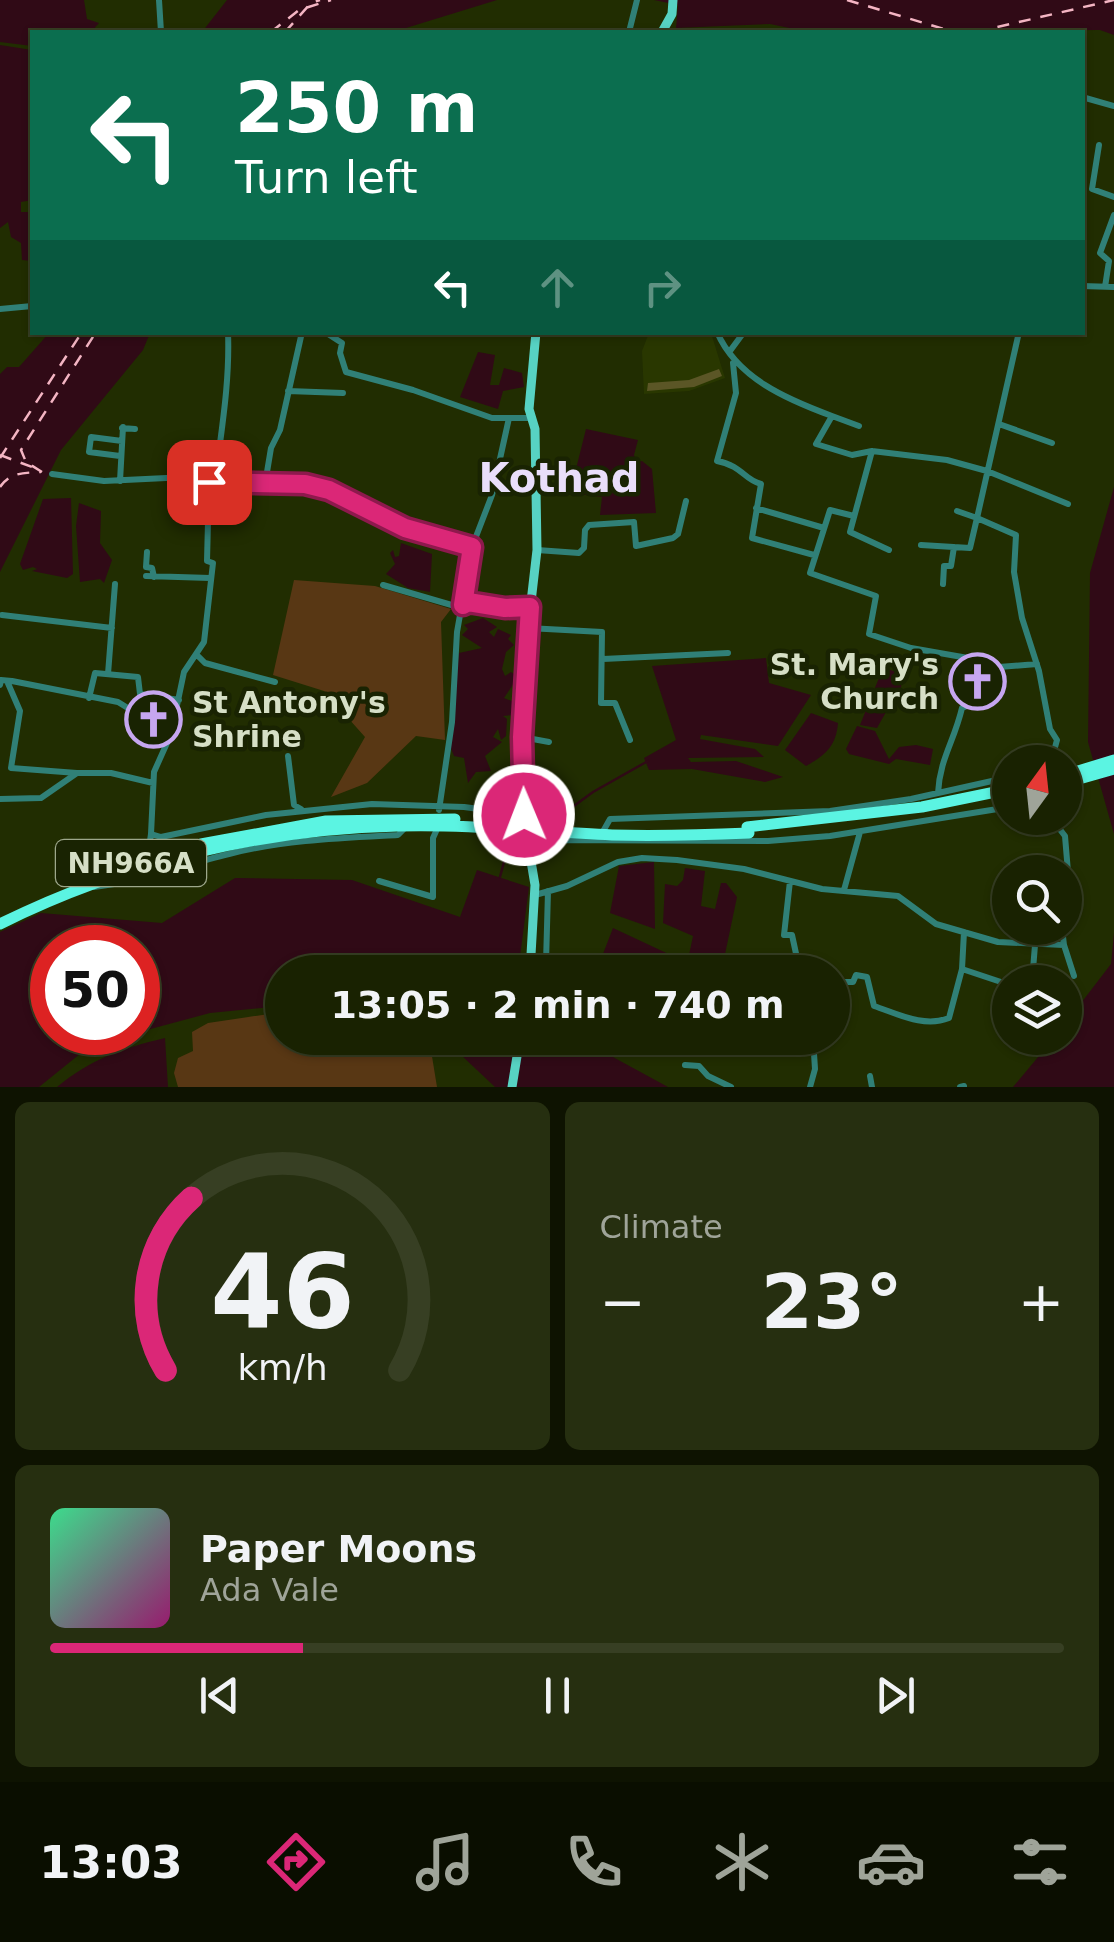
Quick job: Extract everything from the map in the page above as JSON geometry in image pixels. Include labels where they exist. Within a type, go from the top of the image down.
[{"type":"highway","points":[[1084,774],[1114,760]]},
{"type":"highway","points":[[1084,774],[1114,769]]},
{"type":"highway","name":"NH966A","points":[[0,916],[127,864],[189,846],[295,825],[360,818],[430,818],[748,830],[837,819],[935,797],[992,791]]},
{"type":"highway","name":"NH966A","points":[[0,924],[126,872],[190,854],[306,833],[400,826],[613,835],[748,830],[925,818],[992,801]]},
{"type":"main road","points":[[663,30],[673,0]]},
{"type":"main road","points":[[531,955],[535,895],[524,818],[522,737],[528,628],[538,550],[532,418],[536,335]]},
{"type":"main road","points":[[512,1087],[517,1055]]},
{"type":"street","points":[[159,0],[160,30]]},
{"type":"street","points":[[630,30],[637,0]]},
{"type":"street","points":[[1085,97],[1114,106]]},
{"type":"street","points":[[1099,145],[1092,189],[1114,196]]},
{"type":"street","points":[[1109,287],[1110,261],[1100,253],[1114,215]]},
{"type":"street","points":[[0,309],[30,306]]},
{"type":"street","points":[[228,335],[226,410],[212,482],[206,547],[207,561],[214,564],[210,578],[211,607],[198,656],[184,672],[170,734],[153,783],[152,834],[144,844],[84,865],[94,887],[128,883],[149,874],[251,850],[398,835],[406,828],[408,807]]},
{"type":"street","points":[[266,484],[270,448],[280,430],[301,335]]},
{"type":"street","points":[[330,335],[342,343],[340,353],[346,372],[492,418],[532,418]]},
{"type":"street","points":[[720,335],[730,351],[736,393],[717,460],[735,464],[750,481],[761,484],[752,538],[814,555]]},
{"type":"street","points":[[730,351],[742,335]]},
{"type":"street","points":[[921,545],[970,548],[1018,335]]},
{"type":"street","points":[[732,361],[788,398],[859,426]]},
{"type":"street","points":[[288,391],[343,393]]},
{"type":"street","points":[[832,416],[816,444],[852,454],[872,451],[947,460],[987,471],[1068,504]]},
{"type":"street","points":[[378,881],[432,898],[433,838],[472,547],[492,495],[510,418]]},
{"type":"street","points":[[999,424],[1052,443]]},
{"type":"street","points":[[120,481],[122,428],[135,429]]},
{"type":"street","points":[[120,456],[89,452],[91,437],[122,442]]},
{"type":"street","points":[[872,451],[850,532],[890,550]]},
{"type":"street","points":[[52,474],[120,481],[187,477],[212,482],[305,484],[329,490],[405,528],[472,547]]},
{"type":"street","points":[[538,550],[579,552],[584,548],[585,530],[590,524],[634,522],[636,546],[673,538],[678,534],[686,501]]},
{"type":"street","points":[[756,508],[824,528]]},
{"type":"street","points":[[854,516],[830,510],[810,573],[876,596],[869,634],[911,648],[985,661],[986,668],[1037,664]]},
{"type":"street","points":[[956,511],[1016,536],[1014,572],[1022,618],[1056,745]]},
{"type":"street","points":[[943,584],[944,566],[951,566],[954,547]]},
{"type":"street","points":[[148,552],[146,567],[152,568],[150,576],[210,578]]},
{"type":"street","points":[[108,674],[115,584]]},
{"type":"street","points":[[383,585],[456,606],[468,602],[505,608],[530,607]]},
{"type":"street","points":[[2,614],[112,628]]},
{"type":"street","points":[[528,628],[602,632],[601,704],[615,702],[630,740]]},
{"type":"street","points":[[603,660],[728,653]]},
{"type":"street","points":[[198,656],[205,663],[275,682]]},
{"type":"street","points":[[935,797],[939,766],[957,731],[962,708],[984,698],[994,668]]},
{"type":"street","points":[[88,698],[95,673],[138,677],[140,694],[179,700]]},
{"type":"street","points":[[3,683],[118,702],[144,718],[146,730],[170,734]]},
{"type":"street","points":[[3,683],[20,711],[12,768],[111,773],[153,783]]},
{"type":"street","points":[[522,737],[549,742]]},
{"type":"street","points":[[288,756],[294,804],[302,810]]},
{"type":"street","points":[[0,799],[41,798],[77,773]]},
{"type":"street","points":[[600,841],[610,819],[622,817],[830,811],[935,797],[992,782]]},
{"type":"street","points":[[152,834],[162,837],[302,810],[372,804],[440,806],[524,818]]},
{"type":"street","points":[[528,850],[549,840],[732,843],[860,832],[992,809]]},
{"type":"street","points":[[844,890],[860,832]]},
{"type":"street","points":[[144,844],[149,874]]},
{"type":"street","points":[[535,895],[618,862],[642,858],[744,869],[790,881],[898,896],[936,924],[992,940]]},
{"type":"street","points":[[790,881],[784,934],[792,935],[798,955]]},
{"type":"street","points":[[546,955],[548,891]]},
{"type":"street","points":[[850,982],[856,975],[867,977],[874,1006],[900,1016],[939,1022],[949,1018],[962,969],[964,932]]},
{"type":"street","points":[[1033,965],[1035,945]]},
{"type":"street","points":[[1064,945],[1070,965]]},
{"type":"street","points":[[962,969],[992,979]]},
{"type":"street","points":[[810,1087],[814,1055]]},
{"type":"street","points":[[685,1065],[699,1066],[708,1076],[731,1087]]},
{"type":"street","points":[[870,1076],[872,1087]]},
{"type":"shaded area","points":[[0,0],[84,0],[87,19],[99,23],[93,30],[30,30],[30,46],[0,42]]},
{"type":"shaded area","points":[[227,0],[497,0],[400,30],[204,30]]},
{"type":"shaded area","points":[[654,0],[1114,0],[1114,35],[1100,30],[799,30],[770,24],[676,28],[678,5]]},
{"type":"shaded area","points":[[0,45],[30,50],[30,200],[21,202],[21,212],[30,212],[30,261],[22,260],[21,243],[11,237],[8,222],[0,228]]},
{"type":"shaded area","points":[[47,335],[149,335],[143,350],[61,450],[0,572],[0,374],[7,367],[19,367]]},
{"type":"shaded area","points":[[648,335],[712,335],[725,378],[689,391],[644,394],[642,351]]},
{"type":"shaded area","points":[[478,352],[495,355],[490,385],[499,385],[504,368],[522,373],[524,387],[503,391],[498,409],[460,397]]},
{"type":"shaded area","points":[[586,429],[638,440],[634,455],[637,462],[642,461],[652,469],[656,513],[600,515],[602,497],[570,493]]},
{"type":"shaded area","points":[[1114,487],[1114,834],[1088,742],[1090,573]]},
{"type":"shaded area","points":[[71,498],[73,574],[67,578],[32,571],[37,569],[33,567],[23,570],[20,564],[43,499]]},
{"type":"shaded area","points":[[79,503],[101,511],[100,543],[112,560],[104,583],[100,579],[80,582],[76,526]]},
{"type":"shaded area","points":[[401,543],[432,554],[430,592],[408,588],[386,574],[395,564],[390,553],[393,550],[395,557],[399,556]]},
{"type":"shaded area","points":[[294,580],[375,586],[451,609],[441,622],[445,740],[416,736],[367,783],[331,797],[365,737],[324,691],[273,675]]},
{"type":"shaded area","points":[[483,618],[497,627],[489,632],[494,637],[498,629],[511,635],[508,639],[514,645],[506,652],[502,669],[505,676],[511,672],[518,677],[504,698],[514,702],[512,715],[503,716],[507,719],[506,736],[501,740],[498,729],[493,737],[502,742],[485,756],[491,771],[476,772],[468,783],[464,758],[454,756],[450,746],[459,653],[482,648],[462,635],[468,629],[464,625]]},
{"type":"shaded area","points":[[766,658],[769,683],[811,695],[778,746],[701,735],[700,739],[755,749],[764,757],[688,758],[691,762],[736,761],[783,777],[765,782],[692,769],[649,770],[644,758],[676,740],[652,666]]},
{"type":"shaded area","points":[[883,668],[904,674],[896,708],[886,712],[877,728],[860,725]]},
{"type":"shaded area","points":[[811,713],[838,723],[829,749],[806,766],[785,750]]},
{"type":"shaded area","points":[[857,726],[875,731],[889,759],[899,747],[933,749],[930,765],[896,759],[889,764],[849,754],[846,749]]},
{"type":"shaded area","points":[[654,862],[655,929],[610,913],[619,866]]},
{"type":"shaded area","points":[[685,868],[705,871],[701,906],[715,909],[721,883],[726,883],[737,897],[725,955],[689,955],[693,936],[663,923],[665,884],[677,886],[683,880]]},
{"type":"shaded area","points":[[477,870],[529,887],[520,955],[265,955],[265,1008],[210,1013],[160,1026],[160,925],[30,925],[30,1055],[79,1055],[39,1087],[0,1087],[0,932],[41,913],[162,923],[235,878],[352,880],[460,917]]},
{"type":"shaded area","points":[[613,928],[671,955],[603,955]]},
{"type":"shaded area","points":[[1114,933],[1114,1087],[1013,1087],[1040,1055],[1082,1055],[1082,1002],[1111,964]]},
{"type":"shaded area","points":[[265,1015],[265,1055],[432,1055],[437,1087],[178,1087],[174,1073],[178,1058],[193,1051],[192,1032],[208,1023]]},
{"type":"shaded area","points":[[165,1038],[168,1087],[57,1087],[111,1055],[160,1055],[160,1039]]},
{"type":"shaded area","points":[[461,1055],[609,1055],[668,1087],[495,1087]]},
{"type":"building","points":[[719,369],[722,376],[694,387],[647,391],[648,383],[689,380]]},
{"type":"waterway","points":[[545,827],[593,792],[648,761]]},
{"type":"waterway","points":[[500,877],[505,858],[522,842]]},
{"type":"ferry route","points":[[287,30],[311,3],[320,0]]},
{"type":"ferry route","points":[[274,30],[299,10],[331,0]]},
{"type":"ferry route","points":[[847,0],[947,30]]},
{"type":"ferry route","points":[[985,30],[1114,0]]},
{"type":"ferry route","points":[[0,458],[80,335]]},
{"type":"ferry route","points":[[42,472],[26,462],[21,450],[94,335]]},
{"type":"ferry route","points":[[0,455],[32,467]]},
{"type":"ferry route","points":[[0,487],[13,476],[41,472]]},
{"type":"place","name":"St. Mary's Church","points":[[978,681]]},
{"type":"place","name":"St Antony's Shrine","points":[[153,719]]},
{"type":"district","name":"Kothad","points":[[559,478]]},
{"type":"route","points":[[209,482],[305,484],[329,490],[387,521],[472,547],[463,605],[468,602],[505,608],[530,607],[522,737],[524,815]]}]
